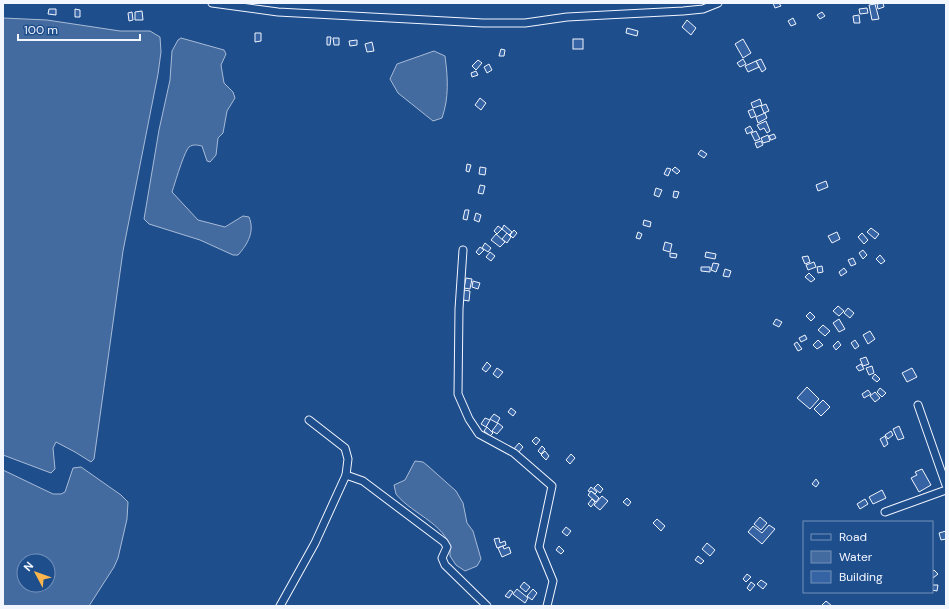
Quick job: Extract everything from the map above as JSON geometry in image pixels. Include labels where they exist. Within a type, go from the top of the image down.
[{"type":"street","points":[[216,3],[278,12],[483,23],[525,23],[567,17],[683,11],[703,9],[718,3]]},
{"type":"street","points":[[463,250],[459,309],[458,394],[469,419],[479,434],[514,453],[552,486],[539,547],[553,581],[547,606]]},
{"type":"street","points":[[918,405],[946,485]]},
{"type":"street","points":[[280,606],[315,543],[346,475],[348,458],[345,448],[309,420]]},
{"type":"street","points":[[346,475],[363,481],[444,542],[446,547],[442,558],[445,565],[487,606]]},
{"type":"street","points":[[885,512],[946,490]]},
{"type":"water","points":[[3,18],[47,20],[120,31],[150,31],[160,37],[161,52],[158,74],[123,251],[94,459],[91,462],[56,442],[53,448],[55,469],[51,473],[3,455]]},
{"type":"water","points":[[181,38],[224,50],[226,54],[221,65],[224,83],[233,92],[235,98],[227,111],[223,133],[218,138],[216,155],[210,162],[207,161],[202,146],[194,145],[189,147],[182,161],[172,192],[198,220],[225,227],[243,216],[249,217],[251,222],[250,237],[238,255],[233,255],[200,240],[149,224],[144,219],[159,130],[170,80],[172,51],[178,40]]},
{"type":"water","points":[[434,51],[445,56],[447,88],[446,103],[442,118],[433,121],[398,93],[390,79],[397,64]]},
{"type":"water","points":[[415,461],[423,462],[456,491],[463,503],[467,523],[473,531],[481,559],[477,566],[465,571],[456,565],[450,556],[449,546],[445,537],[438,529],[396,494],[394,485],[405,480]]},
{"type":"water","points":[[81,467],[121,495],[128,502],[127,519],[118,558],[114,567],[89,606],[3,606],[3,470],[53,494],[61,494],[65,492],[73,468]]},
{"type":"building","points":[[773,3],[779,3],[781,6],[775,8]]},
{"type":"building","points":[[883,3],[884,7],[878,9],[877,4]]},
{"type":"building","points":[[875,4],[879,19],[872,20],[869,5]]},
{"type":"building","points":[[867,8],[868,13],[860,14],[859,9]]},
{"type":"building","points":[[49,9],[56,9],[56,15],[48,14]]},
{"type":"building","points":[[75,9],[80,10],[80,17],[75,17]]},
{"type":"building","points":[[142,11],[143,20],[135,20],[135,12]]},
{"type":"building","points":[[132,12],[133,20],[129,21],[128,13]]},
{"type":"building","points":[[822,12],[825,16],[820,19],[817,15]]},
{"type":"building","points":[[859,15],[860,23],[854,23],[853,16]]},
{"type":"building","points":[[793,18],[796,24],[791,26],[788,21]]},
{"type":"building","points":[[687,20],[696,28],[691,35],[682,27]]},
{"type":"building","points":[[627,28],[638,31],[637,36],[626,33]]},
{"type":"building","points":[[255,33],[261,33],[261,41],[255,42]]},
{"type":"building","points":[[327,37],[331,37],[330,45],[327,45]]},
{"type":"building","points":[[333,38],[339,38],[339,45],[334,45]]},
{"type":"building","points":[[573,39],[583,39],[583,49],[573,49]]},
{"type":"building","points":[[743,39],[751,53],[743,58],[735,44]]},
{"type":"building","points":[[357,40],[357,45],[350,46],[349,41]]},
{"type":"building","points":[[372,42],[374,51],[367,52],[365,44]]},
{"type":"building","points":[[501,49],[505,50],[504,56],[499,56]]},
{"type":"building","points":[[743,59],[746,64],[740,67],[737,63]]},
{"type":"building","points":[[761,59],[766,69],[762,72],[756,61]]},
{"type":"building","points":[[478,60],[482,63],[476,70],[472,66]]},
{"type":"building","points":[[756,61],[759,67],[748,72],[745,66]]},
{"type":"building","points":[[489,64],[492,70],[487,73],[484,67]]},
{"type":"building","points":[[476,71],[478,75],[472,77],[471,73]]},
{"type":"building","points":[[480,98],[486,103],[481,110],[475,105]]},
{"type":"building","points":[[760,99],[762,105],[753,108],[751,103]]},
{"type":"building","points":[[766,104],[769,111],[764,113],[761,106]]},
{"type":"building","points":[[753,109],[756,116],[751,118],[748,111]]},
{"type":"building","points":[[765,113],[767,118],[758,123],[756,117]]},
{"type":"building","points":[[766,121],[770,131],[767,133],[764,128],[760,130],[757,125]]},
{"type":"building","points":[[750,126],[753,131],[747,134],[745,129]]},
{"type":"building","points":[[756,131],[760,139],[755,141],[751,133]]},
{"type":"building","points":[[774,134],[776,138],[771,140],[769,136]]},
{"type":"building","points":[[768,135],[770,141],[763,143],[761,138]]},
{"type":"building","points":[[761,141],[763,145],[757,148],[755,143]]},
{"type":"building","points":[[701,150],[707,154],[704,158],[698,154]]},
{"type":"building","points":[[467,164],[471,165],[469,172],[466,171]]},
{"type":"building","points":[[480,167],[486,168],[485,175],[479,174]]},
{"type":"building","points":[[675,167],[680,171],[677,174],[672,170]]},
{"type":"building","points":[[667,168],[671,169],[668,176],[664,174]]},
{"type":"building","points":[[826,181],[828,187],[818,191],[816,185]]},
{"type":"building","points":[[480,185],[485,186],[483,194],[478,193]]},
{"type":"building","points":[[656,188],[662,190],[659,197],[654,195]]},
{"type":"building","points":[[674,191],[679,192],[677,198],[673,197]]},
{"type":"building","points":[[465,210],[469,210],[467,220],[463,219]]},
{"type":"building","points":[[476,213],[481,215],[479,222],[474,220]]},
{"type":"building","points":[[644,220],[651,222],[650,227],[643,225]]},
{"type":"building","points":[[504,225],[512,232],[509,235],[502,229]]},
{"type":"building","points":[[498,226],[502,229],[497,234],[494,231]]},
{"type":"building","points":[[871,228],[879,234],[875,239],[867,232]]},
{"type":"building","points":[[514,230],[517,233],[513,238],[510,235]]},
{"type":"building","points":[[638,232],[642,234],[640,239],[636,238]]},
{"type":"building","points":[[837,232],[840,239],[832,243],[828,236]]},
{"type":"building","points":[[507,233],[511,237],[507,243],[502,239]]},
{"type":"building","points":[[862,233],[868,240],[864,244],[858,237]]},
{"type":"building","points":[[496,234],[505,242],[500,247],[491,240]]},
{"type":"building","points":[[665,242],[672,244],[670,252],[663,250]]},
{"type":"building","points":[[485,243],[491,248],[488,252],[482,248]]},
{"type":"building","points":[[480,247],[484,250],[479,255],[476,252]]},
{"type":"building","points":[[863,250],[867,255],[863,259],[859,253]]},
{"type":"building","points":[[490,252],[495,256],[491,261],[486,257]]},
{"type":"building","points":[[706,252],[716,254],[715,259],[705,257]]},
{"type":"building","points":[[670,253],[677,254],[676,258],[670,257]]},
{"type":"building","points":[[880,255],[885,261],[881,264],[876,259]]},
{"type":"building","points":[[808,256],[810,262],[805,264],[802,257]]},
{"type":"building","points":[[853,258],[856,264],[851,266],[848,260]]},
{"type":"building","points":[[814,262],[816,267],[808,270],[806,265]]},
{"type":"building","points":[[713,263],[719,264],[716,272],[711,270]]},
{"type":"building","points":[[822,266],[823,272],[818,273],[817,267]]},
{"type":"building","points":[[701,267],[710,267],[710,272],[701,271]]},
{"type":"building","points":[[844,268],[847,272],[841,276],[839,272]]},
{"type":"building","points":[[725,269],[731,271],[729,277],[723,276]]},
{"type":"building","points":[[809,273],[815,279],[811,282],[805,277]]},
{"type":"building","points":[[466,278],[472,279],[470,289],[464,288]]},
{"type":"building","points":[[473,281],[480,283],[478,289],[472,287]]},
{"type":"building","points":[[464,290],[470,291],[469,301],[463,300]]},
{"type":"building","points":[[838,306],[844,311],[839,316],[833,311]]},
{"type":"building","points":[[848,308],[854,313],[850,318],[844,313]]},
{"type":"building","points":[[810,312],[815,317],[811,321],[806,316]]},
{"type":"building","points":[[776,319],[782,322],[779,327],[773,324]]},
{"type":"building","points":[[839,319],[845,329],[839,332],[833,323]]},
{"type":"building","points":[[823,325],[830,331],[825,336],[818,330]]},
{"type":"building","points":[[870,331],[875,339],[868,344],[863,335]]},
{"type":"building","points":[[805,335],[807,339],[801,342],[799,338]]},
{"type":"building","points":[[818,340],[823,345],[817,349],[813,345]]},
{"type":"building","points":[[855,340],[859,346],[855,349],[851,343]]},
{"type":"building","points":[[838,341],[841,345],[836,350],[833,346]]},
{"type":"building","points":[[797,342],[802,349],[798,351],[794,344]]},
{"type":"building","points":[[866,357],[869,364],[863,366],[860,359]]},
{"type":"building","points":[[487,362],[491,366],[486,372],[482,369]]},
{"type":"building","points":[[861,364],[864,369],[859,371],[856,367]]},
{"type":"building","points":[[872,366],[874,373],[869,375],[866,368]]},
{"type":"building","points":[[497,368],[503,372],[498,378],[493,374]]},
{"type":"building","points":[[912,368],[917,377],[907,382],[902,373]]},
{"type":"building","points":[[875,374],[880,379],[877,382],[872,378]]},
{"type":"building","points":[[807,387],[819,399],[810,409],[797,398]]},
{"type":"building","points":[[880,388],[886,393],[882,397],[877,392]]},
{"type":"building","points":[[868,390],[871,394],[864,398],[862,394]]},
{"type":"building","points":[[875,392],[880,398],[875,402],[870,396]]},
{"type":"building","points":[[823,400],[830,407],[821,416],[814,409]]},
{"type":"building","points":[[511,408],[516,412],[513,416],[508,412]]},
{"type":"building","points":[[494,414],[500,418],[497,423],[490,419]]},
{"type":"building","points":[[485,418],[490,420],[486,427],[481,424]]},
{"type":"building","points":[[498,423],[503,427],[497,434],[492,431]]},
{"type":"building","points":[[899,426],[904,438],[898,440],[893,429]]},
{"type":"building","points":[[487,427],[493,433],[490,436],[484,431]]},
{"type":"building","points":[[891,431],[893,435],[888,439],[885,435]]},
{"type":"building","points":[[885,436],[888,444],[884,447],[880,439]]},
{"type":"building","points":[[536,437],[540,440],[536,445],[532,441]]},
{"type":"building","points":[[519,443],[523,447],[518,453],[513,450]]},
{"type":"building","points":[[542,446],[545,449],[541,454],[538,451]]},
{"type":"building","points":[[545,451],[549,456],[546,460],[541,455]]},
{"type":"building","points":[[571,454],[575,458],[570,464],[566,460]]},
{"type":"building","points":[[922,469],[931,485],[919,492],[911,478],[917,475],[915,472]]},
{"type":"building","points":[[816,479],[819,483],[816,487],[812,484]]},
{"type":"building","points":[[598,484],[603,489],[600,493],[594,488]]},
{"type":"building","points":[[591,487],[597,492],[595,494],[588,491]]},
{"type":"building","points":[[882,490],[886,498],[873,504],[869,497]]},
{"type":"building","points":[[591,491],[599,498],[596,502],[588,495]]},
{"type":"building","points":[[602,496],[608,501],[600,510],[594,505]]},
{"type":"building","points":[[627,498],[631,502],[628,506],[623,502]]},
{"type":"building","points":[[592,499],[595,502],[591,507],[588,504]]},
{"type":"building","points":[[865,499],[868,504],[860,509],[857,504]]},
{"type":"building","points":[[760,517],[767,523],[761,530],[754,524]]},
{"type":"building","points":[[657,519],[665,526],[661,531],[653,523]]},
{"type":"building","points":[[769,525],[775,529],[762,544],[748,532],[753,526],[762,533]]},
{"type":"building","points":[[566,527],[571,531],[567,536],[562,532]]},
{"type":"building","points":[[946,531],[946,539],[941,540],[939,533]]},
{"type":"building","points":[[499,538],[500,543],[505,541],[506,545],[497,548],[494,539]]},
{"type":"building","points":[[707,543],[715,550],[710,556],[702,549]]},
{"type":"building","points":[[503,546],[504,549],[509,547],[511,553],[502,557],[498,548]]},
{"type":"building","points":[[559,546],[564,551],[561,554],[556,550]]},
{"type":"building","points":[[698,556],[704,561],[701,564],[695,560]]},
{"type":"building","points":[[934,570],[938,574],[933,578]]},
{"type":"building","points":[[747,574],[751,577],[746,582],[743,579]]},
{"type":"building","points":[[761,580],[767,584],[763,589],[757,584]]},
{"type":"building","points":[[524,582],[530,587],[526,592],[520,587]]},
{"type":"building","points":[[751,582],[755,585],[750,591],[747,588]]},
{"type":"building","points":[[933,585],[938,585],[937,591],[933,590]]},
{"type":"building","points":[[517,589],[528,598],[525,603],[513,594]]},
{"type":"building","points":[[533,589],[537,593],[532,600],[527,596]]},
{"type":"building","points":[[510,590],[513,592],[509,598],[505,596]]},
{"type":"building","points":[[826,601],[832,606],[821,606]]}]
